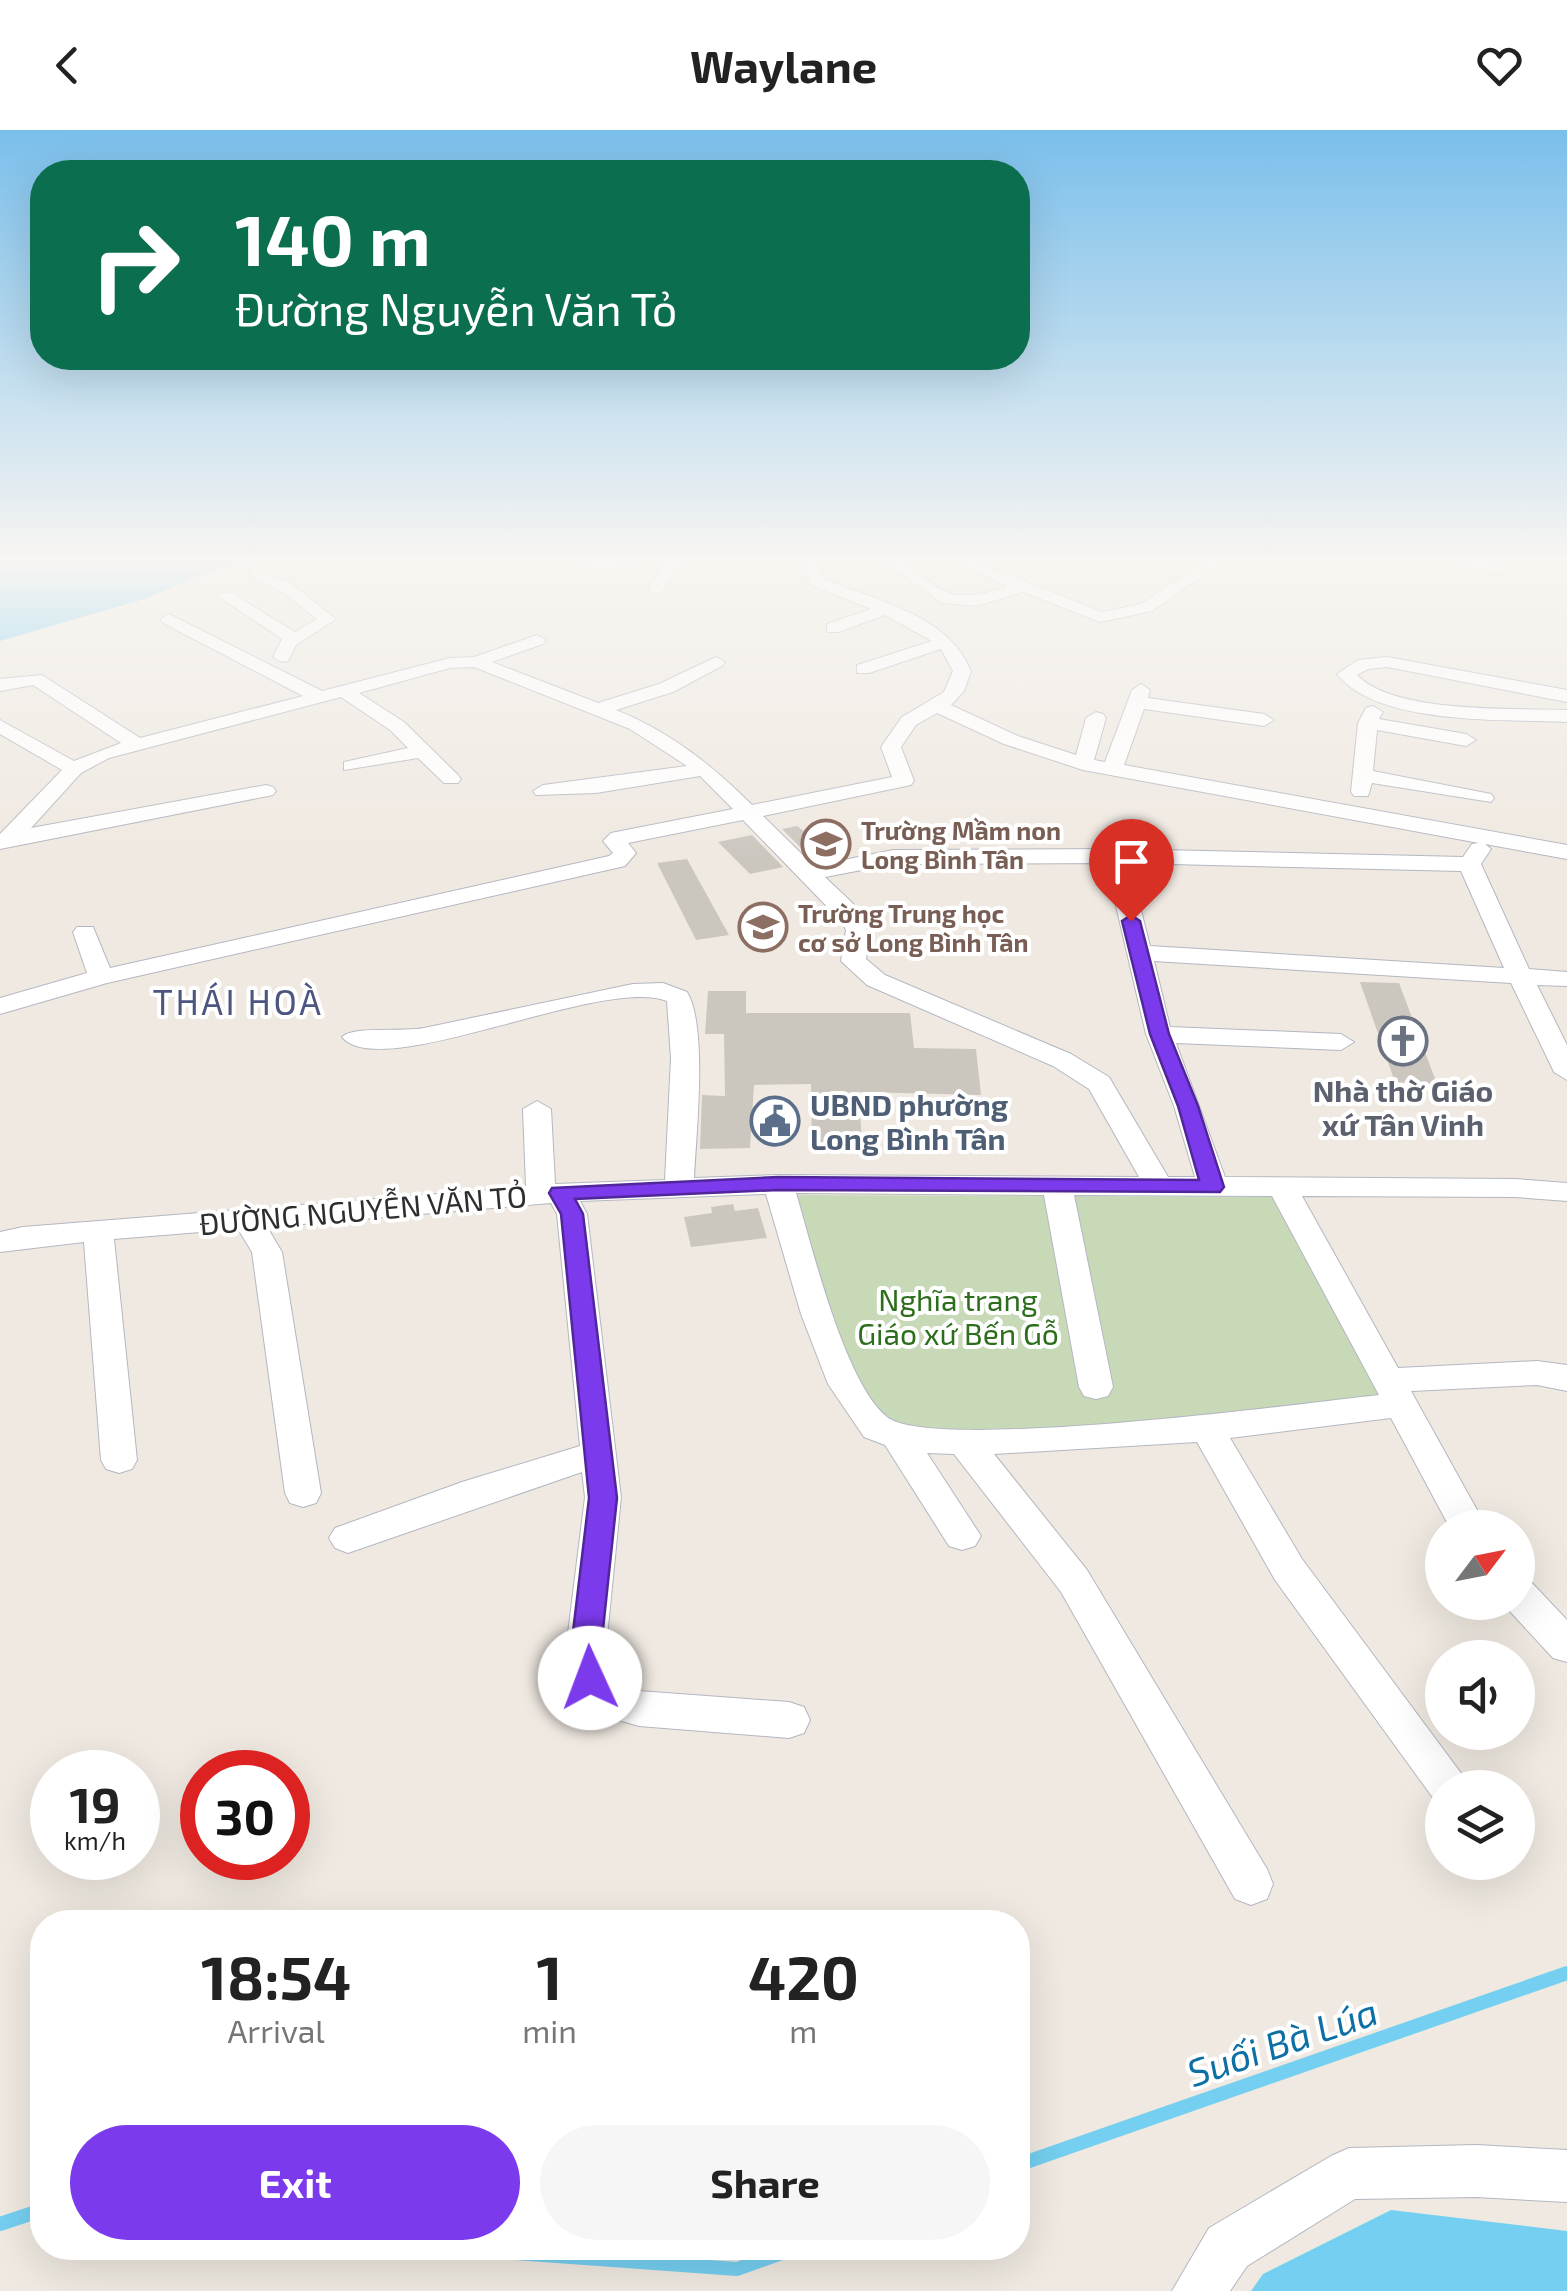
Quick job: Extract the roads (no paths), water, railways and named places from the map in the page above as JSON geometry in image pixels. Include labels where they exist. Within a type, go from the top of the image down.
[{"type":"street","points":[[243,657],[318,696]]},
{"type":"street","points":[[274,673],[283,657]]},
{"type":"street","points":[[5,839],[74,769],[134,742],[471,657],[637,725],[705,769],[853,919],[858,930],[852,960],[876,980],[1062,1060],[1098,1083],[1113,1102],[1159,1187]]},
{"type":"street","points":[[864,669],[901,657]]},
{"type":"street","points":[[0,1006],[101,977],[617,861],[625,853],[614,841],[619,838],[904,782],[891,747],[907,723],[955,693],[960,678],[957,657]]},
{"type":"street","points":[[599,709],[666,688],[716,662]]},
{"type":"street","points":[[1567,696],[1387,662],[1364,664],[1346,674],[1364,693],[1396,704],[1567,716]]},
{"type":"street","points":[[0,685],[36,679],[134,742]]},
{"type":"street","points":[[342,690],[397,726],[451,779]]},
{"type":"street","points":[[1140,699],[1169,697]]},
{"type":"street","points":[[1140,699],[1264,720]]},
{"type":"street","points":[[1113,768],[1140,699]]},
{"type":"street","points":[[934,706],[1011,740],[1083,764],[1567,852]]},
{"type":"street","points":[[1083,764],[1096,718]]},
{"type":"street","points":[[1360,813],[1371,718],[1466,740]]},
{"type":"street","points":[[0,726],[74,769]]},
{"type":"street","points":[[351,766],[422,751]]},
{"type":"street","points":[[543,791],[705,769]]},
{"type":"street","points":[[1362,775],[1484,798]]},
{"type":"street","points":[[5,839],[266,791]]},
{"type":"street","points":[[1470,864],[1486,838]]},
{"type":"street","points":[[806,875],[893,858],[1116,856],[1470,864]]},
{"type":"street","points":[[1116,856],[1160,1034],[1188,1106],[1212,1187]]},
{"type":"street","points":[[1470,864],[1479,891],[1565,1064]]},
{"type":"street","points":[[85,932],[101,977]]},
{"type":"street","points":[[1138,954],[1567,979]]},
{"type":"street","points":[[355,1038],[402,1040],[606,995],[662,988],[673,992],[681,1000],[683,1028],[679,1188]]},
{"type":"street","points":[[1160,1034],[1341,1042]]},
{"type":"street","points":[[537,1108],[551,1194],[572,1214],[603,1498],[585,1657],[590,1678],[607,1699],[634,1709],[789,1720]]},
{"type":"street","points":[[778,1184],[824,1335],[862,1413],[877,1429],[900,1440],[1066,1439],[1208,1428],[1396,1392],[1537,1373],[1567,1379]]},
{"type":"street","name":"ĐƯỜNG NGUYỄN VĂN TỎ","points":[[0,1242],[551,1194],[778,1184],[1515,1188],[1567,1192]]},
{"type":"street","points":[[1057,1186],[1096,1386]]},
{"type":"street","points":[[1282,1187],[1459,1510]]},
{"type":"street","points":[[247,1220],[267,1252],[303,1493]]},
{"type":"street","points":[[98,1231],[118,1460]]},
{"type":"street","points":[[1208,1428],[1237,1490],[1328,1630],[1437,1770]]},
{"type":"street","points":[[900,1440],[962,1536]]},
{"type":"street","points":[[963,1440],[1074,1581],[1250,1884]]},
{"type":"street","points":[[348,1538],[475,1492],[598,1454]]},
{"type":"street","points":[[1535,1612],[1567,1646]]},
{"type":"street","points":[[1199,2291],[1228,2248],[1349,2174],[1476,2171],[1567,2176]]},
{"type":"water","points":[[1391,2210],[1567,2231],[1567,2291],[1251,2291],[1263,2274]]},
{"type":"waterway","name":"Suối Bà Lúa","points":[[1030,2161],[1567,1973]]},
{"type":"waterway","name":"Suối Bà Lúa","points":[[0,2224],[30,2214]]},
{"type":"waterway","name":"Suối Bà Lúa","points":[[612,2260],[737,2269],[762,2260]]},
{"type":"place","name":"Trường Mầm non Long Bình Tân","points":[[826,844]]},
{"type":"place","name":"Trường Trung học cơ sở Long Bình Tân","points":[[763,927]]},
{"type":"place","name":"Nhà thờ Giáo xứ Tân Vinh","points":[[1403,1041]]},
{"type":"place","name":"UBND phường Long Bình Tân","points":[[775,1121]]},
{"type":"district","name":"THÁI HOÀ","points":[[238,1001]]},
{"type":"park label","name":"Nghĩa trang Giáo xứ Bến Gỗ","points":[[958,1316]]}]
